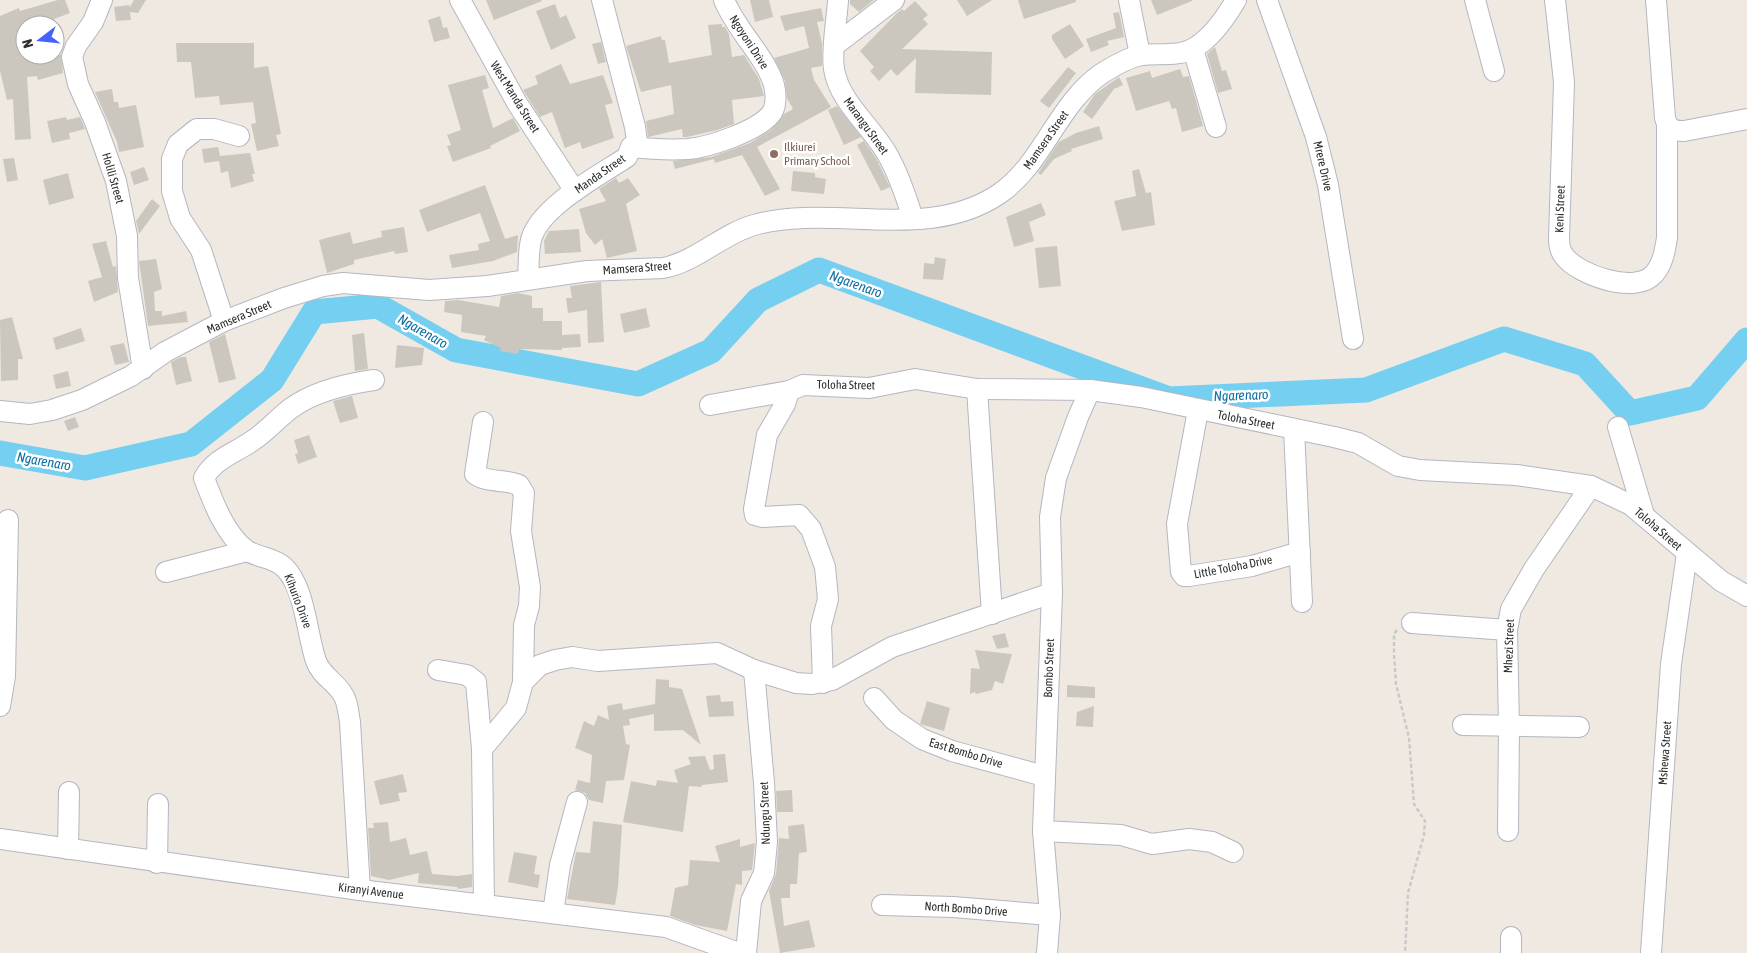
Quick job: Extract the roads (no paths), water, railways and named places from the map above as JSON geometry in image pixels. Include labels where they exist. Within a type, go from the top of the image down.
[{"type":"street","name":"Holili Street","points":[[102,0],[93,22],[76,46],[72,57],[78,84],[95,122],[116,181],[127,236],[128,278],[143,369]]},
{"type":"street","name":"West Manda Street","points":[[460,0],[517,103],[575,191]]},
{"type":"street","name":"Manda Street","points":[[528,279],[531,239],[536,227],[575,191],[627,157],[631,148],[637,142],[635,127],[602,0]]},
{"type":"street","name":"Ngoyoni Drive","points":[[631,148],[689,148],[708,145],[747,129],[771,115],[776,97],[770,75],[730,15],[724,0]]},
{"type":"street","name":"Marangu Street","points":[[838,0],[833,68],[840,89],[887,153],[913,219]]},
{"type":"street","points":[[835,44],[894,0]]},
{"type":"street","points":[[1129,0],[1140,56]]},
{"type":"street","points":[[1216,128],[1193,49],[1211,34],[1236,0]]},
{"type":"street","name":"Mrere Drive","points":[[1267,0],[1316,137],[1328,185],[1352,339]]},
{"type":"street","points":[[1475,0],[1494,71]]},
{"type":"street","name":"Keni Street","points":[[1555,0],[1564,82],[1559,238],[1562,253],[1570,262],[1594,275],[1615,282],[1633,283],[1644,281],[1654,274],[1664,254],[1666,238],[1667,124],[1656,0]]},
{"type":"street","name":"Mamsera Street","points":[[0,411],[30,414],[52,410],[82,400],[143,369],[165,352],[224,321],[284,298],[343,283],[429,290],[487,286],[587,271],[674,266],[739,231],[754,225],[784,220],[913,219],[934,217],[972,208],[998,194],[1019,178],[1055,125],[1086,88],[1100,75],[1140,56],[1193,49]]},
{"type":"street","points":[[1667,124],[1674,130],[1684,131],[1747,119]]},
{"type":"street","points":[[224,321],[201,250],[180,218],[176,206],[172,191],[172,159],[178,144],[197,129],[214,129],[239,136]]},
{"type":"street","name":"Toloha Street","points":[[710,405],[789,392],[803,385],[869,388],[914,379],[978,389],[1090,390],[1141,397],[1358,443],[1398,466],[1420,470],[1516,475],[1591,486],[1611,494],[1644,515],[1687,554],[1721,581],[1747,596]]},
{"type":"street","points":[[247,551],[236,540],[212,499],[204,478],[210,467],[253,440],[292,408],[316,395],[345,384],[374,380]]},
{"type":"street","points":[[978,389],[992,614]]},
{"type":"street","name":"Bombo Street","points":[[1048,953],[1050,915],[1043,831],[1052,593],[1050,517],[1056,478],[1090,390]]},
{"type":"street","points":[[789,392],[785,404],[767,435],[754,499],[755,515],[762,517],[799,514],[805,519],[825,567],[828,600],[821,626],[823,683]]},
{"type":"street","name":"Little Toloha Drive","points":[[1198,410],[1177,524],[1181,572],[1184,576],[1189,576],[1252,566],[1300,552]]},
{"type":"street","points":[[482,749],[516,708],[523,682],[524,625],[529,606],[530,587],[521,531],[524,493],[519,485],[509,481],[480,478],[475,474],[483,422]]},
{"type":"street","points":[[1618,427],[1644,515]]},
{"type":"street","points":[[1294,429],[1302,602]]},
{"type":"street","name":"Mhezi Street","points":[[1508,831],[1510,726],[1507,630],[1511,609],[1529,576],[1591,486]]},
{"type":"street","points":[[0,706],[5,676],[8,520]]},
{"type":"street","points":[[166,572],[247,551]]},
{"type":"street","name":"Kihurio Drive","points":[[247,551],[275,560],[285,568],[292,578],[309,626],[316,660],[321,672],[342,692],[346,703],[350,722],[360,890]]},
{"type":"street","name":"Mshewa Street","points":[[1651,953],[1671,664],[1687,554]]},
{"type":"street","points":[[523,682],[540,665],[572,657],[598,661],[717,652],[754,670],[796,683],[823,683],[832,680],[892,647],[1052,593]]},
{"type":"street","points":[[1412,623],[1507,630]]},
{"type":"street","points":[[438,670],[467,675],[476,682],[482,749],[484,905]]},
{"type":"street","name":"Ndungu Street","points":[[746,953],[751,901],[764,873],[767,842],[754,670]]},
{"type":"street","name":"East Bombo Drive","points":[[874,698],[894,720],[922,739],[952,751],[1044,776]]},
{"type":"street","points":[[1463,724],[1580,727]]},
{"type":"street","points":[[68,849],[69,792]]},
{"type":"street","points":[[553,914],[560,865],[577,802]]},
{"type":"street","points":[[157,863],[158,804]]},
{"type":"street","points":[[1043,831],[1122,835],[1152,844],[1189,839],[1212,842],[1233,852]]},
{"type":"street","name":"Kiranyi Avenue","points":[[0,838],[157,863],[666,927],[739,953]]},
{"type":"street","name":"North Bombo Drive","points":[[882,905],[1050,915]]},
{"type":"waterway","name":"Ngarenaro","points":[[0,453],[85,468],[191,444],[272,380],[314,312],[378,306],[456,350],[638,384],[711,351],[758,300],[819,270],[1169,399],[1366,390],[1504,339],[1585,364],[1630,413],[1697,398],[1747,340]]},
{"type":"place","name":"Ilkiurei Primary School","points":[[774,154]]}]
